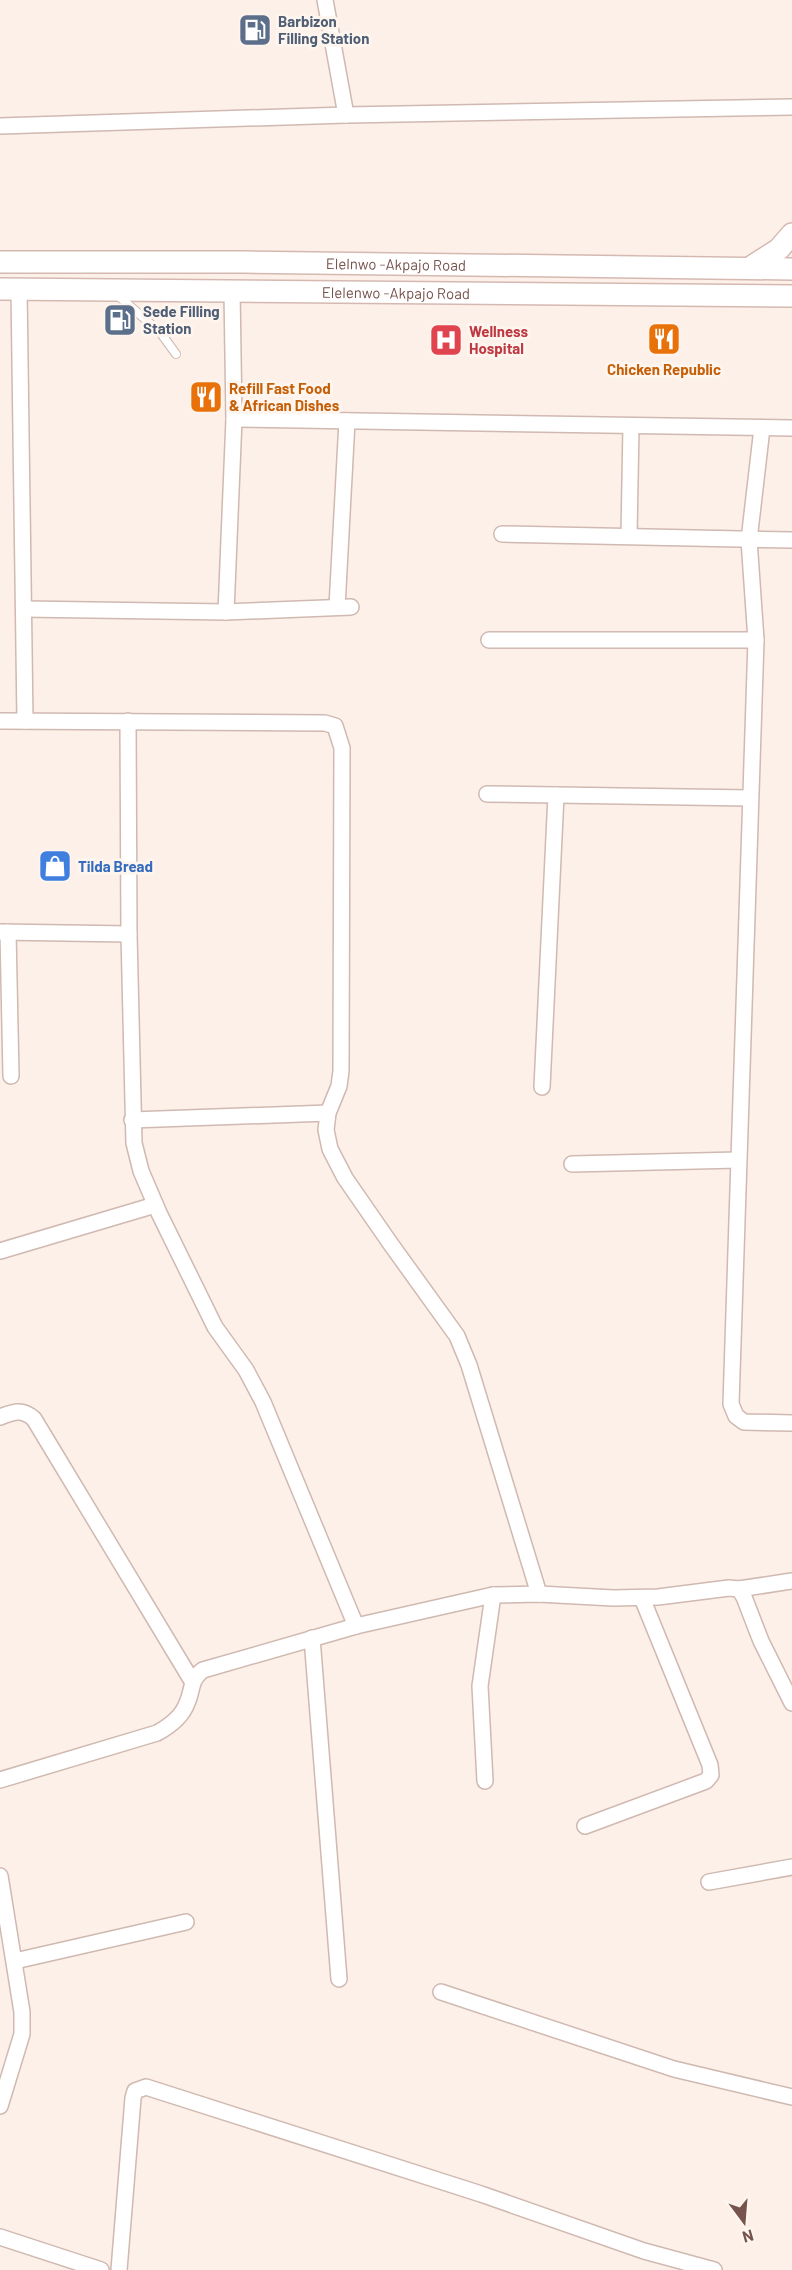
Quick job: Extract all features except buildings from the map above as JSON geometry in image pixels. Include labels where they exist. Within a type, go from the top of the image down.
[{"type":"main road","points":[[751,267],[779,249],[792,234]]},
{"type":"main road","name":"Elelnwo -Akpajo Road","points":[[0,262],[256,262],[792,269]]},
{"type":"main road","name":"Elelenwo -Akpajo Road","points":[[10,289],[792,296]]},
{"type":"street","points":[[325,0],[346,115]]},
{"type":"street","points":[[0,126],[346,115],[792,107]]},
{"type":"street","points":[[10,289],[24,609],[26,721]]},
{"type":"street","points":[[226,612],[234,419],[232,291]]},
{"type":"street","points":[[234,419],[792,428]]},
{"type":"street","points":[[24,609],[226,612],[344,607],[347,421]]},
{"type":"street","points":[[629,536],[632,426]]},
{"type":"street","points":[[762,428],[749,540],[756,640],[731,1404],[736,1416],[744,1422],[792,1423]]},
{"type":"street","points":[[502,534],[792,540]]},
{"type":"street","points":[[489,640],[756,640]]},
{"type":"street","points":[[128,721],[132,1120],[134,1143],[141,1171],[215,1327],[246,1370],[263,1402],[356,1626]]},
{"type":"street","points":[[0,722],[325,723],[335,726],[342,748],[341,1071],[339,1086],[328,1113],[327,1141],[345,1178],[461,1344],[539,1594]]},
{"type":"street","points":[[487,794],[750,798]]},
{"type":"street","points":[[542,1087],[556,795]]},
{"type":"street","points":[[11,1076],[4,932],[129,933]]},
{"type":"street","points":[[132,1120],[328,1113]]},
{"type":"street","points":[[572,1164],[738,1160]]},
{"type":"street","points":[[0,1251],[155,1204]]},
{"type":"street","points":[[0,1418],[20,1411],[26,1412],[34,1419],[192,1681]]},
{"type":"street","points":[[0,1780],[157,1733],[170,1726],[187,1705],[192,1681],[203,1670],[356,1626],[492,1595],[539,1594],[642,1598],[729,1588],[739,1589],[792,1581]]},
{"type":"street","points":[[739,1589],[768,1656],[792,1703]]},
{"type":"street","points":[[485,1781],[480,1686],[492,1595]]},
{"type":"street","points":[[585,1826],[706,1781],[711,1775],[710,1765],[642,1598]]},
{"type":"street","points":[[312,1638],[339,1979]]},
{"type":"street","points":[[709,1882],[792,1868]]},
{"type":"street","points":[[0,1875],[22,2012],[22,2034],[0,2106]]},
{"type":"street","points":[[15,1961],[186,1922]]},
{"type":"street","points":[[441,1992],[674,2069],[792,2097]]},
{"type":"street","points":[[119,2270],[133,2098],[135,2091],[146,2087],[481,2194],[644,2250],[714,2270]]},
{"type":"street","points":[[0,2237],[101,2270]]},
{"type":"lane","points":[[113,290],[121,300],[160,332],[176,354]]},
{"type":"place","name":"Barbizon Filling Station","points":[[255,30]]},
{"type":"place","name":"Sede Filling Station","points":[[120,320]]},
{"type":"place","name":"Chicken Republic","points":[[664,339]]},
{"type":"place","name":"Wellness Hospital","points":[[446,340]]},
{"type":"place","name":"Refill Fast Food & African Dishes","points":[[206,397]]},
{"type":"place","name":"Tilda Bread","points":[[55,866]]}]
